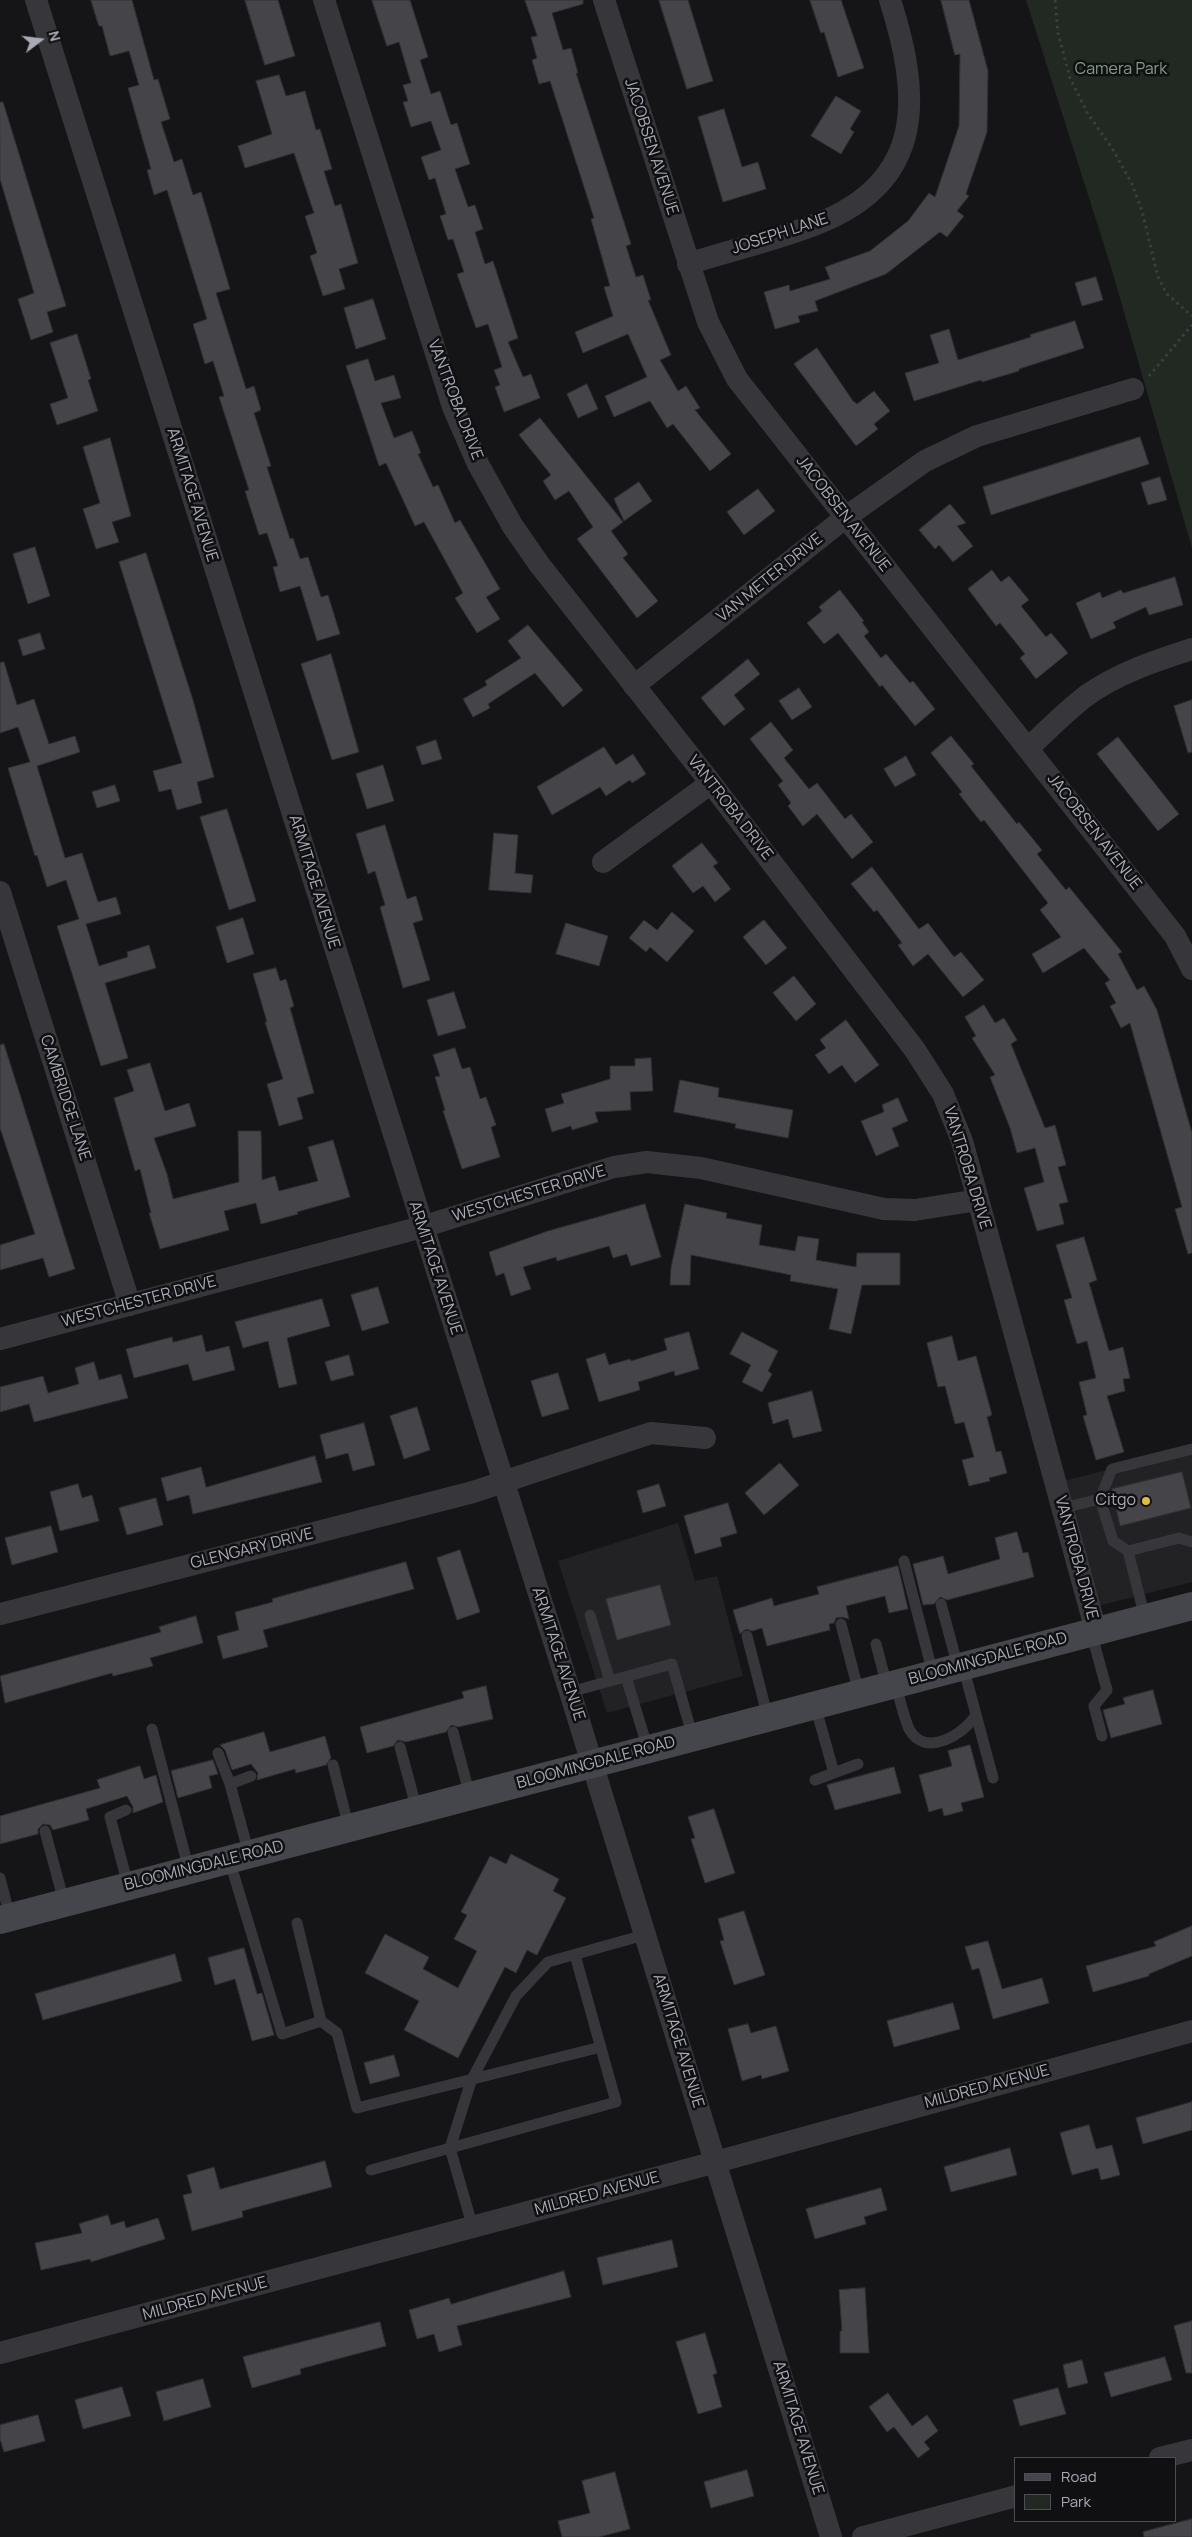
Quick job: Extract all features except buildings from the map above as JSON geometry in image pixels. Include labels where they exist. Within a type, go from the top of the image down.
[{"type":"main road","name":"BLOOMINGDALE ROAD","points":[[5,1918],[1192,1606]]},
{"type":"street","name":"ARMITAGE AVENUE","points":[[36,0],[593,1764],[644,1935],[831,2537]]},
{"type":"street","name":"VANTROBA DRIVE","points":[[324,0],[454,407],[478,464],[512,525],[539,564],[711,783],[933,1076],[955,1121],[1063,1508],[1094,1632]]},
{"type":"street","name":"JACOBSEN AVENUE","points":[[604,0],[708,322],[737,379],[1028,748],[1184,933],[1192,969]]},
{"type":"street","name":"JOSEPH LANE","points":[[688,264],[819,224],[844,212],[864,198],[883,180],[897,160],[907,135],[911,106],[910,76],[902,35],[890,0]]},
{"type":"street","name":"VAN METER DRIVE","points":[[634,686],[846,517],[912,468],[978,436],[1133,389]]},
{"type":"street","points":[[1028,748],[1072,707],[1111,680],[1153,662],[1192,649]]},
{"type":"street","points":[[603,862],[711,783]]},
{"type":"street","name":"CAMBRIDGE LANE","points":[[0,892],[130,1305]]},
{"type":"street","name":"WESTCHESTER DRIVE","points":[[0,1339],[422,1227],[614,1167],[647,1162],[701,1168],[884,1209],[915,1210],[978,1200]]},
{"type":"street","name":"GLENGARY DRIVE","points":[[0,1614],[473,1492],[503,1480],[651,1433],[704,1438]]},
{"type":"street","name":"MILDRED AVENUE","points":[[0,2353],[473,2228],[1192,2031]]},
{"type":"street","points":[[1164,2457],[1192,2450]]},
{"type":"street","points":[[863,2537],[1014,2497]]},
{"type":"lane","points":[[1145,1618],[1128,1551],[1113,1541],[1100,1499],[1112,1469],[1192,1449]]},
{"type":"lane","points":[[1063,1508],[1100,1499]]},
{"type":"lane","points":[[1128,1551],[1180,1538],[1192,1542]]},
{"type":"lane","points":[[904,1562],[951,1669],[976,1715],[993,1778]]},
{"type":"lane","points":[[941,1604],[951,1669]]},
{"type":"lane","points":[[590,1615],[610,1681]]},
{"type":"lane","points":[[841,1624],[859,1694]]},
{"type":"lane","points":[[1094,1632],[1108,1690],[1094,1706],[1102,1736]]},
{"type":"lane","points":[[747,1636],[768,1718]]},
{"type":"lane","points":[[876,1644],[910,1730],[917,1737],[928,1742],[938,1742],[951,1738],[969,1726],[976,1715]]},
{"type":"lane","points":[[570,1692],[672,1664],[693,1738]]},
{"type":"lane","points":[[626,1677],[648,1749]]},
{"type":"lane","points":[[815,1705],[834,1773]]},
{"type":"lane","points":[[152,1729],[189,1870]]},
{"type":"lane","points":[[453,1732],[470,1796]]},
{"type":"lane","points":[[400,1747],[416,1810]]},
{"type":"lane","points":[[218,1754],[230,1784],[239,1857],[282,2034],[321,2021]]},
{"type":"lane","points":[[815,1780],[858,1764]]},
{"type":"lane","points":[[333,1765],[349,1828]]},
{"type":"lane","points":[[230,1784],[251,1776]]},
{"type":"lane","points":[[126,1810],[110,1817],[128,1885]]},
{"type":"lane","points":[[45,1831],[64,1902]]},
{"type":"lane","points":[[0,1878],[5,1918]]},
{"type":"lane","points":[[297,1924],[321,2021],[337,2033],[356,2108],[472,2081],[601,2047]]},
{"type":"lane","points":[[473,2228],[450,2148],[472,2081],[516,1996],[548,1962],[644,1935]]},
{"type":"lane","points":[[371,2170],[616,2102],[575,1955]]},
{"type":"path","points":[[1055,0],[1058,33],[1070,78],[1088,114],[1112,148],[1132,184],[1142,211],[1158,277],[1167,294],[1192,316]]},
{"type":"path","points":[[1133,389],[1152,374],[1192,325]]},
{"type":"shaded area","points":[[1192,1449],[1192,1582],[1086,1609],[1055,1483]]},
{"type":"shaded area","points":[[678,1523],[695,1581],[717,1576],[743,1676],[607,1713],[558,1561]]},
{"type":"green space","name":"Camera Park","points":[[1026,0],[1192,0],[1192,548],[1111,267]]},
{"type":"place","name":"Citgo","points":[[1146,1501]]}]
